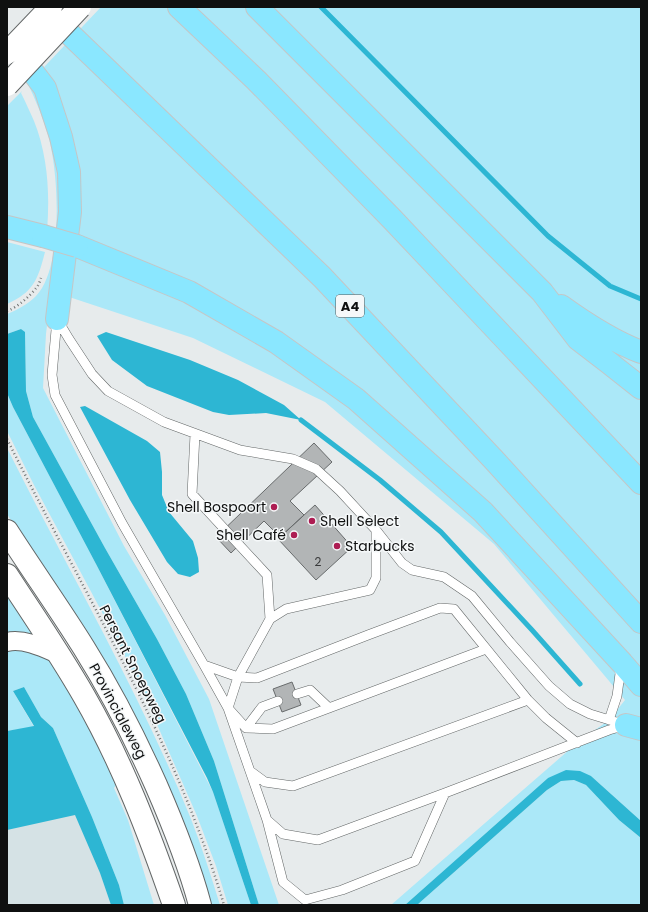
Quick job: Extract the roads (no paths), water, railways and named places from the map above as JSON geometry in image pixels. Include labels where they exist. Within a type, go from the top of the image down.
[{"type":"highway","name":"A4","points":[[42,7],[322,277],[494,460],[641,622]]},
{"type":"highway","points":[[179,7],[256,80],[387,214],[641,483]]},
{"type":"highway","points":[[257,7],[542,292],[578,339],[641,388]]},
{"type":"highway","points":[[7,37],[45,88],[61,137],[69,172],[70,212],[58,319]]},
{"type":"highway","points":[[7,227],[77,246],[189,292],[276,342],[356,399],[483,512],[641,685]]},
{"type":"highway","points":[[542,292],[588,325],[627,347],[641,352]]},
{"type":"main road","points":[[7,53],[51,7]]},
{"type":"main road","points":[[7,85],[80,7]]},
{"type":"main road","name":"Provincialeweg","points":[[7,531],[85,649],[119,709],[172,822],[200,905]]},
{"type":"main road","name":"Provincialeweg","points":[[7,575],[60,655],[84,696],[114,754],[133,796],[158,859],[174,905]]},
{"type":"street","points":[[7,642],[13,640],[28,643],[60,655]]},
{"type":"lane","points":[[58,319],[92,374],[108,391],[164,422],[195,434],[240,450],[293,459],[316,469],[340,491],[376,530],[402,563],[412,570],[444,577],[472,596],[549,686],[570,704],[590,714],[625,725]]},
{"type":"lane","points":[[58,319],[52,375],[55,395],[122,523],[228,708],[267,820],[283,882],[305,900],[342,890],[415,861],[445,793]]},
{"type":"lane","points":[[195,434],[192,494],[267,575],[270,619]]},
{"type":"lane","points":[[228,708],[238,677],[270,619],[286,609],[370,590],[376,578],[376,530]]},
{"type":"lane","points":[[204,665],[238,677],[257,678],[440,608],[454,609],[528,700],[546,718],[577,743]]},
{"type":"lane","points":[[228,708],[246,728],[273,729],[486,649]]},
{"type":"lane","points":[[622,663],[617,696],[625,725]]},
{"type":"lane","points":[[297,694],[310,690],[329,708]]},
{"type":"lane","points":[[250,771],[265,782],[294,786],[528,700]]},
{"type":"lane","points":[[246,728],[262,707],[278,701]]},
{"type":"lane","points":[[267,820],[283,834],[318,840],[625,725]]},
{"type":"water","points":[[21,329],[25,332],[26,391],[33,417],[157,639],[186,694],[214,761],[259,905],[251,905],[207,778],[7,393],[7,334]]},
{"type":"water","points":[[106,332],[190,360],[238,380],[284,405],[301,420],[266,413],[229,415],[213,412],[147,386],[112,360],[97,336]]},
{"type":"water","points":[[85,406],[147,441],[160,452],[162,495],[169,512],[193,541],[198,558],[199,572],[190,577],[178,574],[167,562],[130,500],[80,407]]},
{"type":"water","points":[[24,687],[41,717],[53,728],[92,817],[119,885],[124,905],[111,905],[100,873],[75,815],[7,830],[7,731],[34,726],[13,691]]},
{"type":"water","points":[[566,770],[580,771],[591,776],[641,821],[641,838],[619,820],[586,785],[574,780],[561,781],[547,790],[417,905],[405,905],[548,778]]},
{"type":"waterway","points":[[321,7],[548,236],[610,286],[641,299]]},
{"type":"waterway","points":[[301,420],[380,480],[441,532],[580,684]]},
{"type":"place","name":"Shell Bospoort","points":[[274,507]]},
{"type":"place","name":"Shell Select","points":[[312,521]]},
{"type":"place","name":"Shell Café","points":[[294,535]]},
{"type":"place","name":"Starbucks","points":[[337,546]]}]
